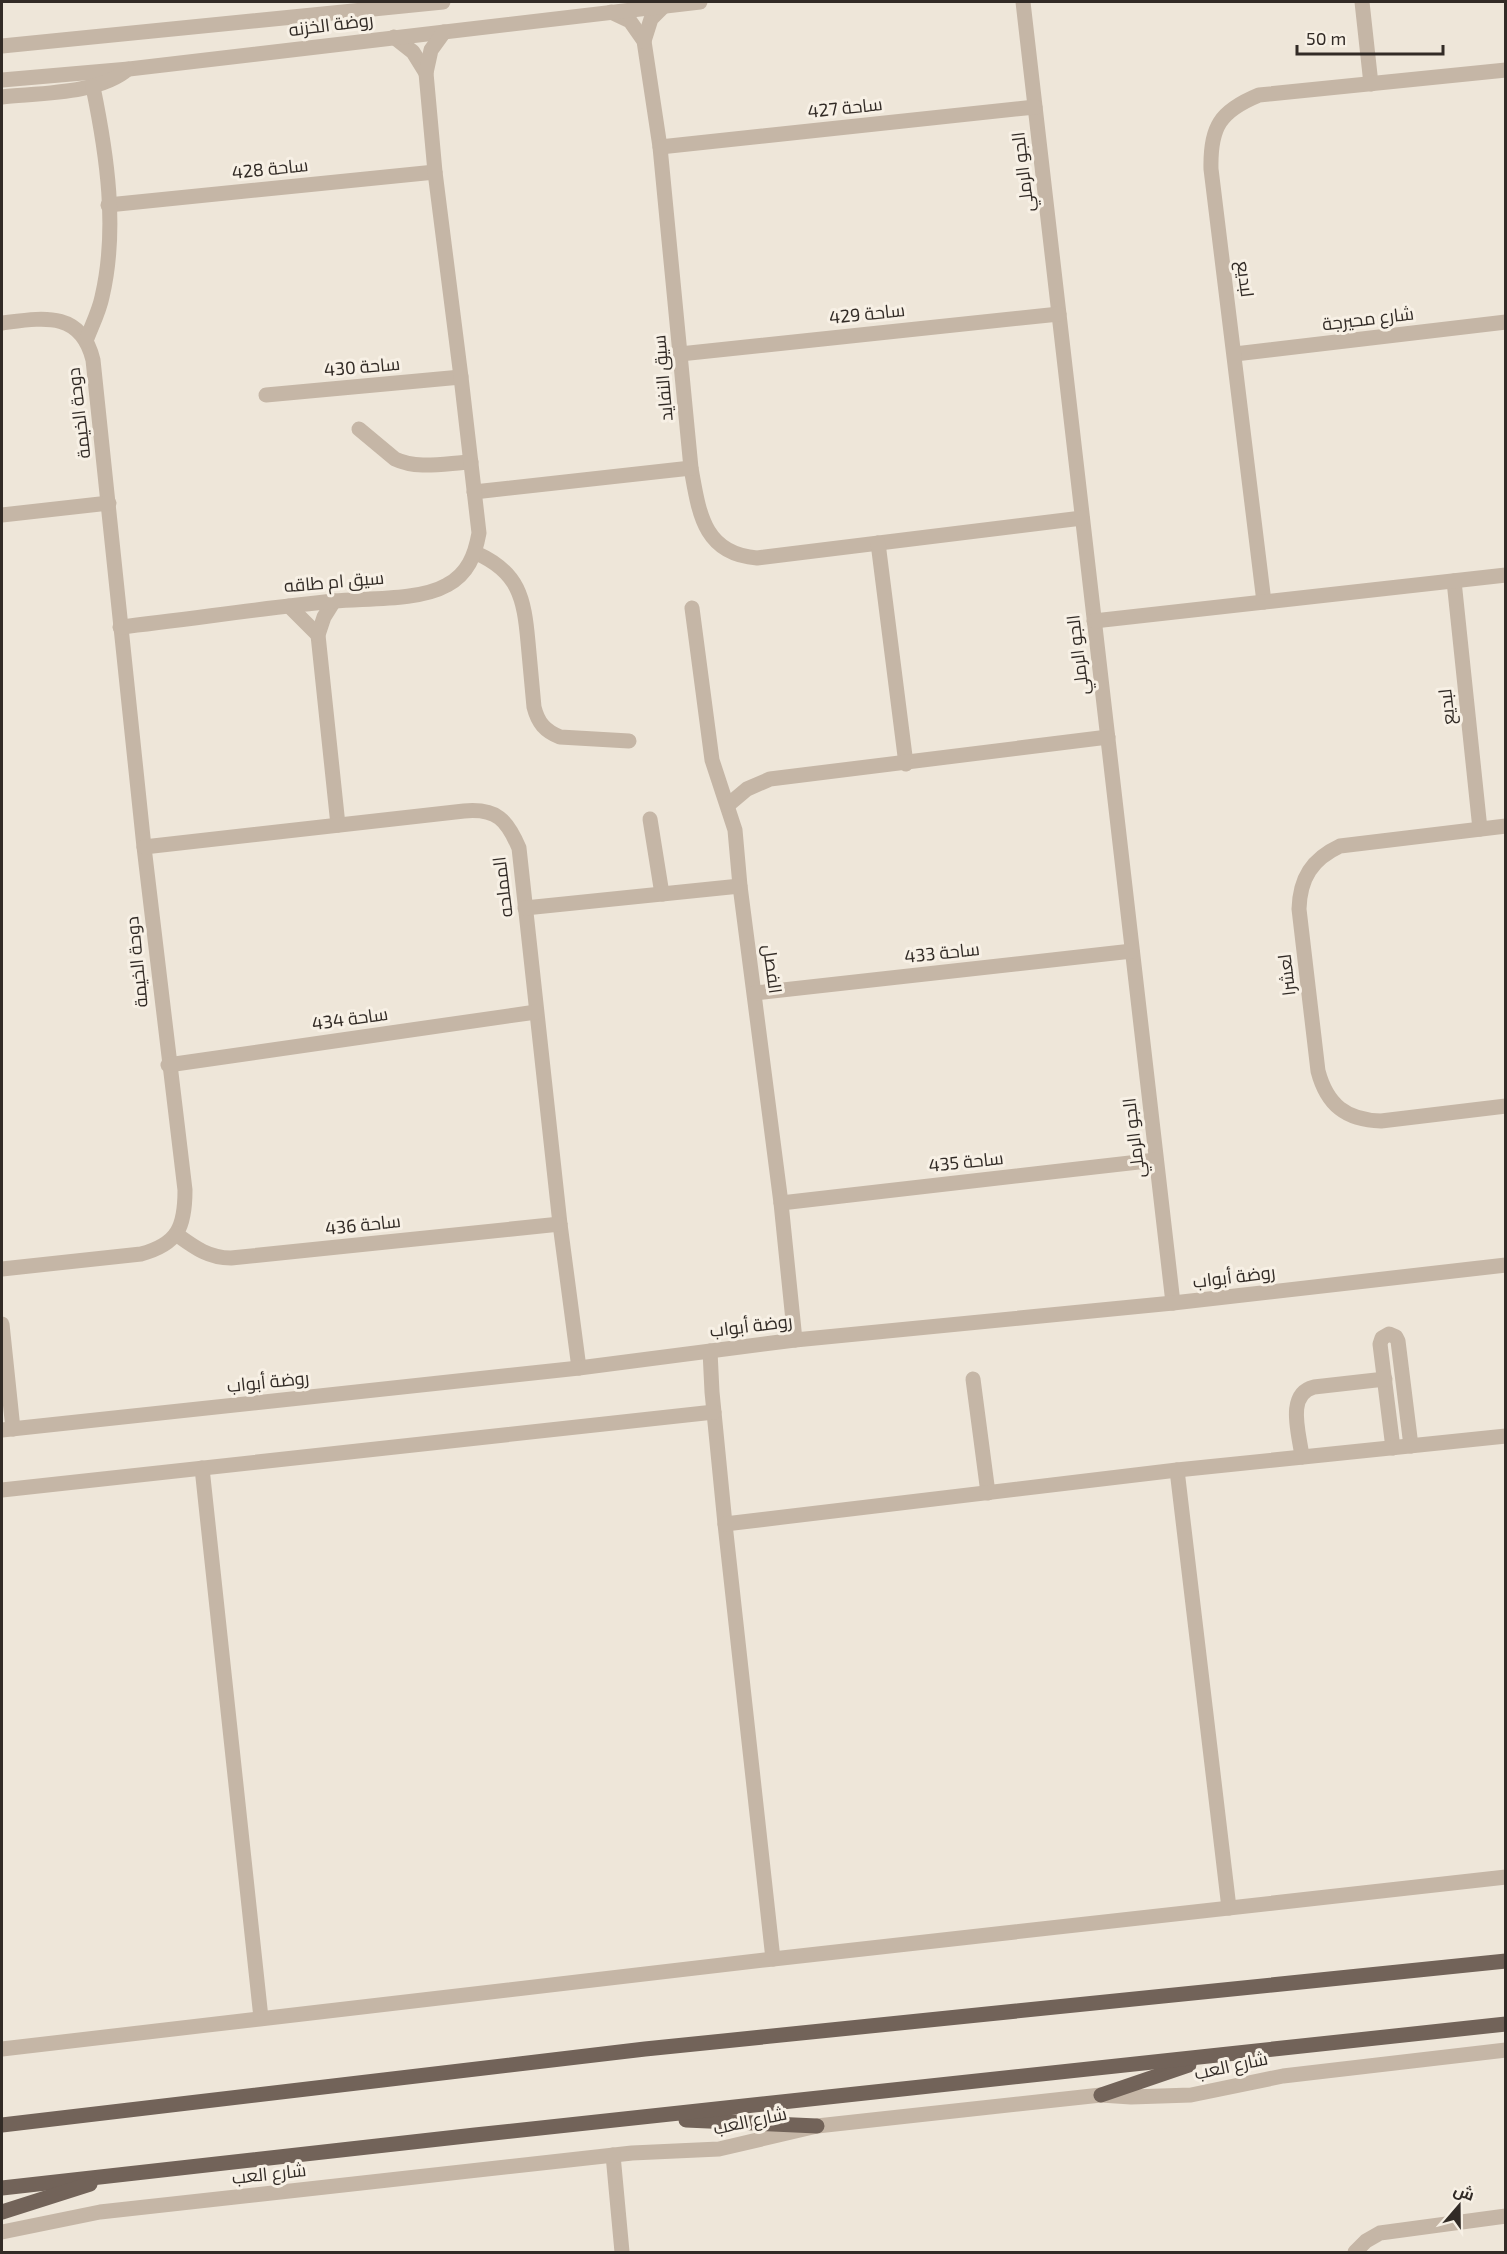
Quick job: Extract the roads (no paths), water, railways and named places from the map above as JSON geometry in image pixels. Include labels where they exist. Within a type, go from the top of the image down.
[{"type":"main road","points":[[2,2125],[645,2049],[1506,1961]]},
{"type":"main road","name":"شارع العب","points":[[2,2188],[1506,2024]]},
{"type":"main road","points":[[1101,2095],[1216,2056]]},
{"type":"main road","points":[[638,2118],[817,2126]]},
{"type":"main road","points":[[2,2212],[123,2173]]},
{"type":"street","name":"روضة الخزنه","points":[[2,46],[321,8],[443,2]]},
{"type":"street","name":"روضة الخزنه","points":[[2,80],[129,69],[700,2]]},
{"type":"street","name":"الجو الرملي","points":[[1023,2],[1173,1303]]},
{"type":"street","points":[[1362,2],[1371,84]]},
{"type":"street","points":[[644,41],[651,19],[664,6]]},
{"type":"street","points":[[610,12],[630,21],[644,41]]},
{"type":"street","points":[[444,32],[431,50],[426,73],[435,172],[462,377],[479,533],[476,553],[503,568],[522,597],[534,707],[536,717],[542,726],[550,733],[560,737],[629,741]]},
{"type":"street","points":[[394,37],[413,52],[426,73]]},
{"type":"street","name":"سيق النفايد","points":[[644,41],[660,147],[691,468],[705,529],[716,541],[743,556],[757,558],[1082,518]]},
{"type":"street","points":[[2,97],[93,87],[111,82],[129,69]]},
{"type":"street","name":"لبديع","points":[[1264,602],[1211,169],[1211,145],[1216,129],[1239,103],[1259,95],[1506,70]]},
{"type":"street","points":[[86,341],[102,299],[109,257],[105,150],[93,87]]},
{"type":"street","name":"ساحة 427","points":[[660,147],[1035,107]]},
{"type":"street","name":"ساحة 428","points":[[108,205],[435,172]]},
{"type":"street","name":"ساحة 429","points":[[680,354],[1059,314]]},
{"type":"street","name":"دوحة الخيمة","points":[[2,323],[45,318],[57,320],[69,325],[86,341],[93,360],[168,1065],[185,1190],[183,1220],[176,1234]]},
{"type":"street","name":"شارع محيرجة","points":[[1235,354],[1506,322]]},
{"type":"street","name":"ساحة 430","points":[[266,395],[462,377]]},
{"type":"street","points":[[359,429],[395,459],[402,462],[419,465],[471,462]]},
{"type":"street","points":[[474,492],[691,468]]},
{"type":"street","points":[[2,515],[109,503]]},
{"type":"street","points":[[878,543],[906,764]]},
{"type":"street","name":"سيق ام طاقه","points":[[120,627],[289,606],[432,592],[459,577],[469,566],[476,553]]},
{"type":"street","points":[[1094,621],[1506,575]]},
{"type":"street","name":"لبديع","points":[[1454,581],[1480,829]]},
{"type":"street","points":[[334,601],[324,617],[318,635],[338,825]]},
{"type":"street","points":[[289,606],[318,635]]},
{"type":"street","name":"الفصل","points":[[693,608],[712,760],[735,830],[740,886],[781,1203],[795,1340]]},
{"type":"street","points":[[728,805],[747,789],[770,779],[906,764],[1108,737]]},
{"type":"street","name":"المملحه","points":[[144,847],[475,810],[504,820],[519,848],[560,1224],[579,1368]]},
{"type":"street","points":[[650,819],[662,894]]},
{"type":"street","name":"لعشرا","points":[[1506,826],[1356,842],[1340,846],[1325,853],[1309,870],[1300,893],[1299,909],[1318,1071],[1329,1098],[1340,1109],[1352,1117],[1366,1121],[1381,1121],[1506,1106]]},
{"type":"street","points":[[525,908],[740,886]]},
{"type":"street","name":"ساحة 433","points":[[755,993],[1132,951]]},
{"type":"street","name":"ساحة 434","points":[[168,1065],[536,1012]]},
{"type":"street","name":"ساحة 435","points":[[781,1203],[1156,1160]]},
{"type":"street","name":"ساحة 436","points":[[176,1234],[210,1256],[231,1258],[560,1224]]},
{"type":"street","points":[[2,1269],[141,1254],[159,1249],[176,1234]]},
{"type":"street","name":"روضة أبواب","points":[[8,1430],[579,1368],[795,1340],[1173,1303],[1506,1265]]},
{"type":"street","points":[[2,1324],[8,1430]]},
{"type":"street","points":[[1393,1448],[1380,1344],[1382,1338],[1389,1334],[1396,1337],[1398,1341],[1411,1446]]},
{"type":"street","points":[[710,1351],[725,1524],[773,1959]]},
{"type":"street","points":[[973,1379],[988,1493]]},
{"type":"street","points":[[1302,1457],[1296,1404],[1304,1391],[1314,1387],[1385,1379]]},
{"type":"street","points":[[2,1490],[714,1412]]},
{"type":"street","points":[[725,1524],[1177,1470],[1506,1436]]},
{"type":"street","points":[[202,1468],[261,2018]]},
{"type":"street","points":[[1177,1470],[1229,1908]]},
{"type":"street","points":[[2,2049],[773,1959],[1506,1877]]},
{"type":"street","name":"شارع العب","points":[[2,2232],[100,2212],[650,2151],[719,2149],[817,2126],[1101,2095],[1141,2097],[1191,2095],[1273,2077],[1506,2050]]},
{"type":"street","points":[[613,2155],[622,2253]]},
{"type":"street","points":[[1355,2253],[1366,2241],[1380,2233],[1506,2216]]}]
